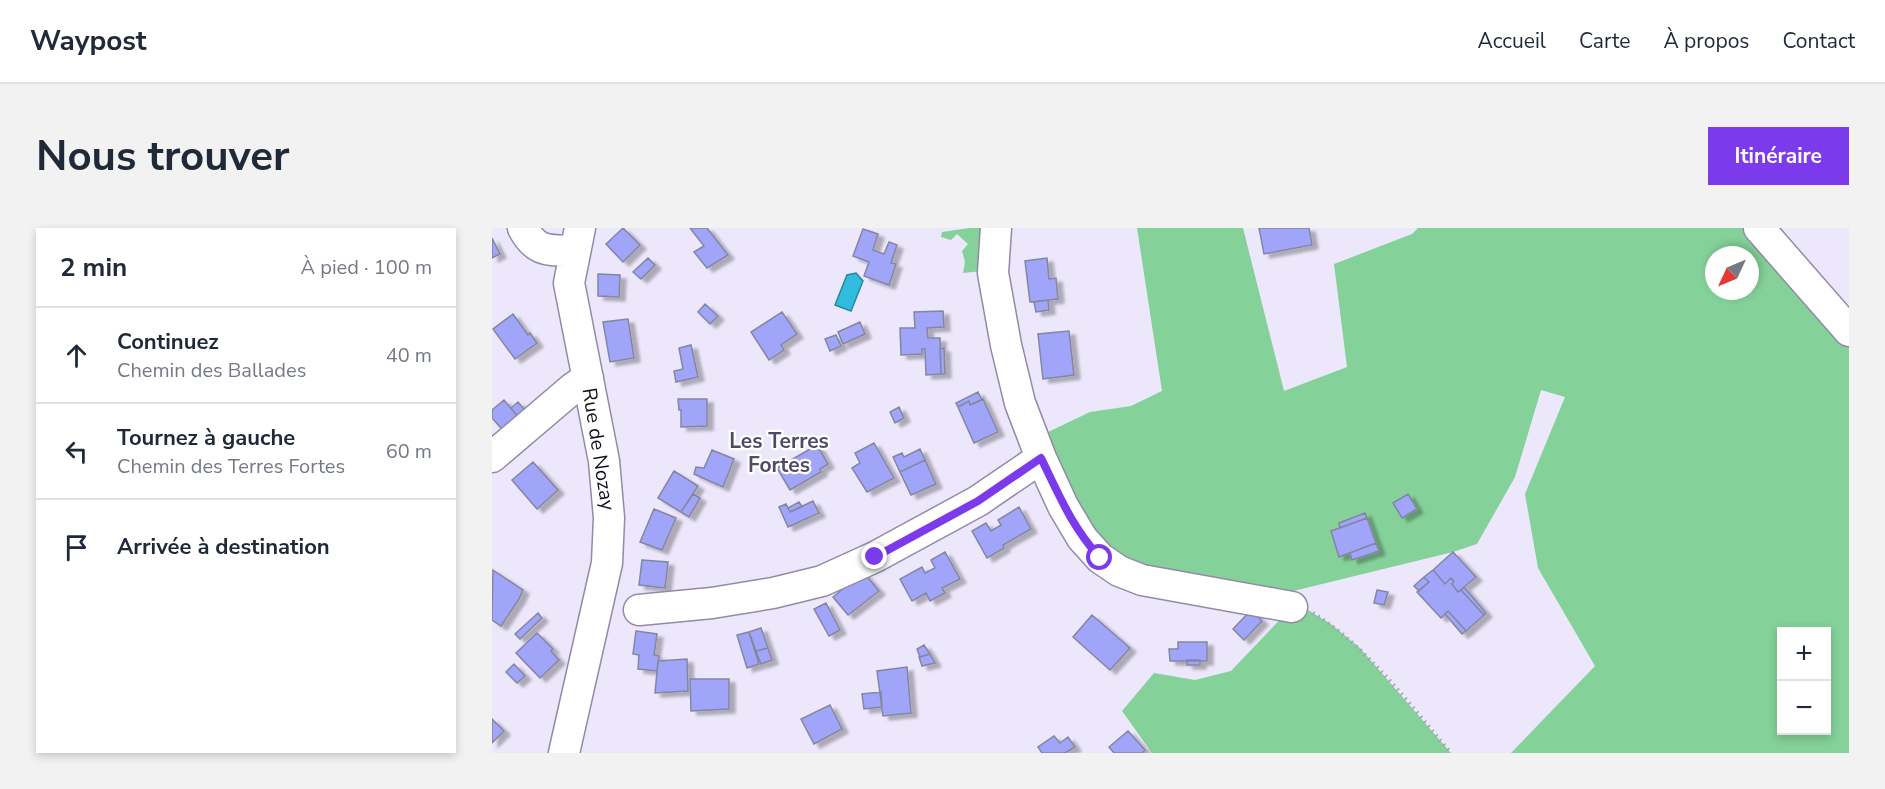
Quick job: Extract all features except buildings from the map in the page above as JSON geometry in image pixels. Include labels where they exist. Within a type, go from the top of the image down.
[{"type":"street","name":"Rue de Nozay","points":[[523,228],[529,240],[541,249],[577,240],[569,283],[604,461],[609,518],[607,563],[565,748]]},
{"type":"street","points":[[996,228],[993,273],[1006,345],[1020,403],[1041,458],[1063,506],[1082,538],[1100,558],[1119,571],[1142,580],[1292,607]]},
{"type":"street","points":[[1759,228],[1849,331]]},
{"type":"street","points":[[492,457],[573,388],[588,378]]},
{"type":"street","points":[[639,610],[743,598],[822,581],[875,557],[978,501],[1041,458]]},
{"type":"path","points":[[1292,607],[1308,610],[1331,624],[1360,648],[1451,753]]},
{"type":"green space","points":[[986,228],[982,271],[963,273],[965,262],[962,251],[968,244],[957,234],[951,240],[941,237],[942,232]]},
{"type":"green space","points":[[1137,228],[1243,228],[1284,391],[1347,367],[1334,264],[1412,234],[1418,228],[1746,228],[1849,347],[1849,753],[1511,753],[1595,666],[1538,568],[1525,494],[1565,397],[1541,390],[1515,477],[1477,544],[1453,552],[1277,595],[1137,568],[1097,542],[1044,434],[1090,412],[1131,406],[1162,391]]},
{"type":"green space","points":[[1292,607],[1308,610],[1331,624],[1360,648],[1451,753],[1152,753],[1122,711],[1154,673],[1195,680],[1231,671]]},
{"type":"water","points":[[856,273],[863,281],[851,311],[835,305],[847,275]]},
{"type":"district","name":"Les Terres Fortes","points":[[779,453]]},
{"type":"route","points":[[875,557],[978,501],[1041,458],[1063,506],[1082,538],[1100,558]]}]
